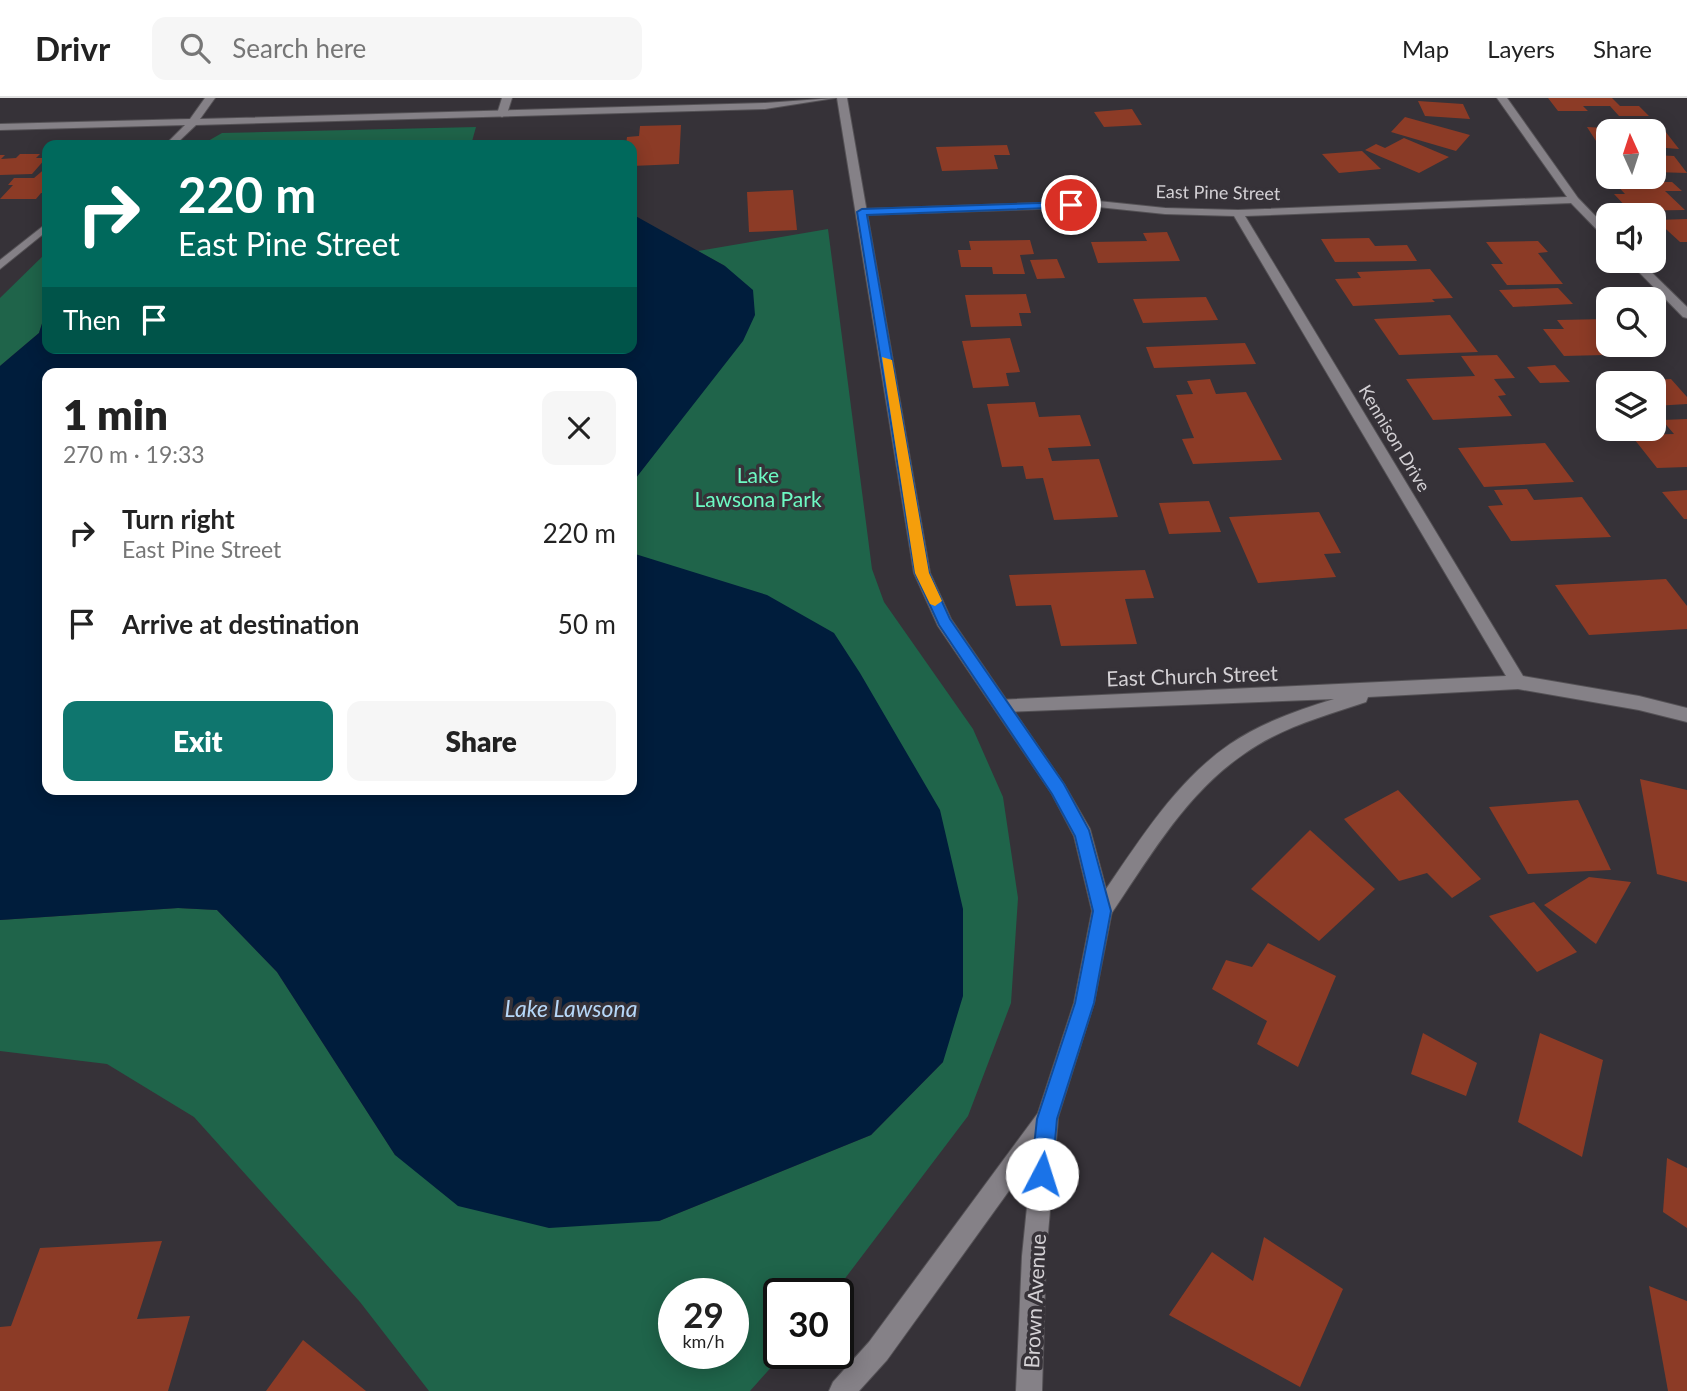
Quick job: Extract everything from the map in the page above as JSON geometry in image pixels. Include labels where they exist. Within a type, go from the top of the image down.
[{"type":"street","points":[[175,140],[192,123],[210,98]]},
{"type":"street","points":[[502,114],[507,98]]},
{"type":"street","points":[[0,127],[765,106],[830,98]]},
{"type":"street","name":"Brown Avenue","points":[[842,98],[922,573],[944,622],[1058,789],[1083,835],[1102,911],[1084,1003],[1047,1119],[1034,1256],[1030,1391]]},
{"type":"street","points":[[1502,98],[1574,201],[1596,223]]},
{"type":"street","name":"East Pine Street","points":[[862,212],[1098,204],[1166,211],[1238,213],[1574,201]]},
{"type":"street","name":"Kennison Drive","points":[[1238,213],[1518,682]]},
{"type":"street","points":[[0,266],[42,230]]},
{"type":"street","points":[[1646,273],[1687,314]]},
{"type":"street","name":"East Church Street","points":[[1003,705],[1518,682],[1639,703],[1687,715]]},
{"type":"street","name":"East Church Street","points":[[1102,911],[1158,831],[1200,780],[1236,749],[1292,718],[1383,690]]},
{"type":"street","points":[[842,1391],[878,1351],[1047,1119]]},
{"type":"green space","points":[[476,127],[472,140],[210,140],[222,133]]},
{"type":"green space","name":"Lake Lawsona Park","points":[[828,229],[872,569],[884,602],[973,729],[1003,797],[1018,898],[1011,1003],[968,1116],[845,1278],[763,1278],[763,1369],[770,1369],[750,1391],[429,1391],[360,1302],[194,1117],[107,1064],[0,1051],[0,920],[178,908],[217,910],[277,972],[395,1155],[659,1221],[871,1135],[943,1062],[637,557],[637,476],[682,417],[725,266],[698,251]]},
{"type":"green space","points":[[42,257],[42,324],[39,333],[0,366],[0,298]]},
{"type":"water","name":"Lake Lawsona","points":[[637,217],[725,266],[753,290],[755,315],[743,341],[637,477],[637,368],[42,368],[42,795],[637,795],[637,555],[767,595],[834,633],[860,673],[940,810],[963,909],[963,996],[943,1062],[871,1135],[659,1221],[549,1228],[458,1206],[395,1155],[277,972],[217,910],[178,908],[0,920],[0,366],[39,333],[42,324],[42,354],[637,354]]},
{"type":"building","points":[[1548,98],[1612,98],[1620,106],[1639,106],[1649,116],[1619,116],[1610,106],[1583,106],[1588,111],[1558,111]]},
{"type":"building","points":[[1418,101],[1463,104],[1470,119],[1425,116]]},
{"type":"building","points":[[1132,109],[1142,125],[1104,127],[1094,112]]},
{"type":"building","points":[[1405,117],[1470,135],[1456,151],[1391,132]]},
{"type":"building","points":[[681,125],[679,164],[637,166],[637,140],[627,140],[627,137],[639,136],[640,126]]},
{"type":"building","points":[[1587,127],[1596,127],[1596,141]]},
{"type":"building","points":[[1666,132],[1679,149],[1666,148]]},
{"type":"building","points":[[1404,138],[1449,157],[1419,173],[1365,150],[1376,144],[1385,148]]},
{"type":"building","points":[[1007,145],[1010,155],[994,155],[998,169],[942,171],[936,147]]},
{"type":"building","points":[[1362,151],[1381,169],[1339,173],[1322,154]]},
{"type":"building","points":[[20,154],[40,154],[36,158],[42,158],[42,163],[32,174],[0,175],[0,155],[5,155],[1,159],[16,158]]},
{"type":"building","points":[[1666,156],[1674,156],[1687,173],[1666,172]]},
{"type":"building","points":[[42,171],[42,193],[36,199],[0,199],[13,185],[8,185],[14,178],[34,178]]},
{"type":"building","points":[[1666,182],[1672,182],[1682,191],[1665,191],[1685,210],[1666,210],[1666,203],[1622,203],[1614,194],[1625,194],[1620,189],[1666,189]]},
{"type":"building","points":[[793,190],[797,230],[749,232],[747,192]]},
{"type":"building","points":[[1687,219],[1687,242],[1680,242],[1666,229],[1666,220]]},
{"type":"building","points":[[1167,232],[1180,261],[1098,263],[1091,242],[1147,241],[1143,233]]},
{"type":"building","points":[[1369,238],[1375,246],[1407,245],[1417,261],[1335,262],[1321,239]]},
{"type":"building","points":[[1030,240],[1034,254],[1020,255],[1025,274],[993,274],[992,267],[961,267],[958,250],[971,250],[969,241]]},
{"type":"building","points":[[1538,241],[1548,252],[1538,253],[1563,284],[1507,285],[1491,264],[1503,264],[1486,242]]},
{"type":"building","points":[[1057,259],[1065,278],[1037,279],[1030,260]]},
{"type":"building","points":[[1430,269],[1453,298],[1432,299],[1435,302],[1353,306],[1335,279],[1361,278],[1357,272]]},
{"type":"building","points":[[1558,288],[1573,304],[1513,307],[1499,290]]},
{"type":"building","points":[[1026,294],[1031,313],[1019,313],[1022,326],[971,327],[965,295]]},
{"type":"building","points":[[1206,297],[1218,320],[1143,323],[1133,299]]},
{"type":"building","points":[[1450,315],[1478,352],[1399,355],[1374,319]]},
{"type":"building","points":[[1596,319],[1596,355],[1564,356],[1543,329],[1564,329],[1557,320]]},
{"type":"building","points":[[1010,338],[1020,372],[1006,373],[1009,386],[973,388],[962,341]]},
{"type":"building","points":[[1245,343],[1256,364],[1154,368],[1146,347]]},
{"type":"building","points":[[1497,355],[1515,378],[1494,379],[1506,395],[1498,396],[1512,416],[1433,420],[1406,379],[1475,376],[1461,356]]},
{"type":"building","points":[[1555,365],[1570,382],[1540,383],[1527,367]]},
{"type":"building","points":[[1210,379],[1216,394],[1246,392],[1282,460],[1193,464],[1182,439],[1194,438],[1176,395],[1193,394],[1187,381]]},
{"type":"building","points":[[1666,379],[1671,379],[1687,397],[1687,404],[1666,405]]},
{"type":"building","points":[[1035,402],[1039,417],[1080,415],[1091,446],[1048,448],[1052,461],[1099,459],[1118,517],[1054,520],[1043,478],[1026,479],[1023,466],[1002,467],[987,404]]},
{"type":"building","points":[[1687,419],[1687,467],[1657,468],[1636,441],[1666,441],[1666,434],[1674,434],[1666,425],[1666,420]]},
{"type":"building","points":[[1545,443],[1574,482],[1484,487],[1458,448]]},
{"type":"building","points":[[1527,489],[1534,500],[1582,497],[1611,537],[1511,541],[1488,506],[1503,505],[1494,490]]},
{"type":"building","points":[[1687,490],[1687,519],[1684,519],[1662,492]]},
{"type":"building","points":[[1209,501],[1221,532],[1169,534],[1159,503]]},
{"type":"building","points":[[1319,512],[1341,553],[1324,554],[1336,577],[1258,583],[1229,517]]},
{"type":"building","points":[[1145,570],[1154,598],[1125,599],[1137,644],[1061,646],[1051,605],[1016,606],[1009,575]]},
{"type":"building","points":[[1666,579],[1687,606],[1687,629],[1589,635],[1555,585]]},
{"type":"building","points":[[1640,779],[1687,790],[1687,882],[1657,874]]},
{"type":"building","points":[[1398,790],[1481,879],[1452,898],[1427,873],[1399,881],[1344,819]]},
{"type":"building","points":[[1578,800],[1611,870],[1528,874],[1489,807]]},
{"type":"building","points":[[1310,830],[1375,889],[1319,941],[1251,889]]},
{"type":"building","points":[[1589,877],[1631,882],[1596,944],[1544,905]]},
{"type":"building","points":[[1534,902],[1577,952],[1537,972],[1489,916]]},
{"type":"building","points":[[1268,943],[1336,976],[1298,1067],[1257,1044],[1267,1021],[1212,989],[1226,960],[1252,967]]},
{"type":"building","points":[[1423,1033],[1477,1063],[1466,1096],[1411,1074]]},
{"type":"building","points":[[1540,1033],[1603,1060],[1582,1157],[1518,1122]]},
{"type":"building","points":[[1667,1158],[1687,1168],[1687,1228],[1663,1212]]},
{"type":"building","points":[[1264,1237],[1343,1289],[1300,1387],[1169,1315],[1212,1252],[1253,1281]]},
{"type":"building","points":[[162,1241],[137,1319],[190,1316],[168,1391],[0,1391],[0,1327],[11,1326],[40,1248]]},
{"type":"building","points":[[1649,1286],[1687,1301],[1687,1391],[1668,1391]]},
{"type":"building","points":[[303,1340],[366,1391],[266,1391]]},
{"type":"slow traffic","points":[[886,360],[922,573],[935,601]]},
{"type":"route","points":[[1042,1174],[1047,1119],[1084,1003],[1102,911],[1083,835],[1058,789],[944,622],[922,573],[862,212],[1071,205]]}]
